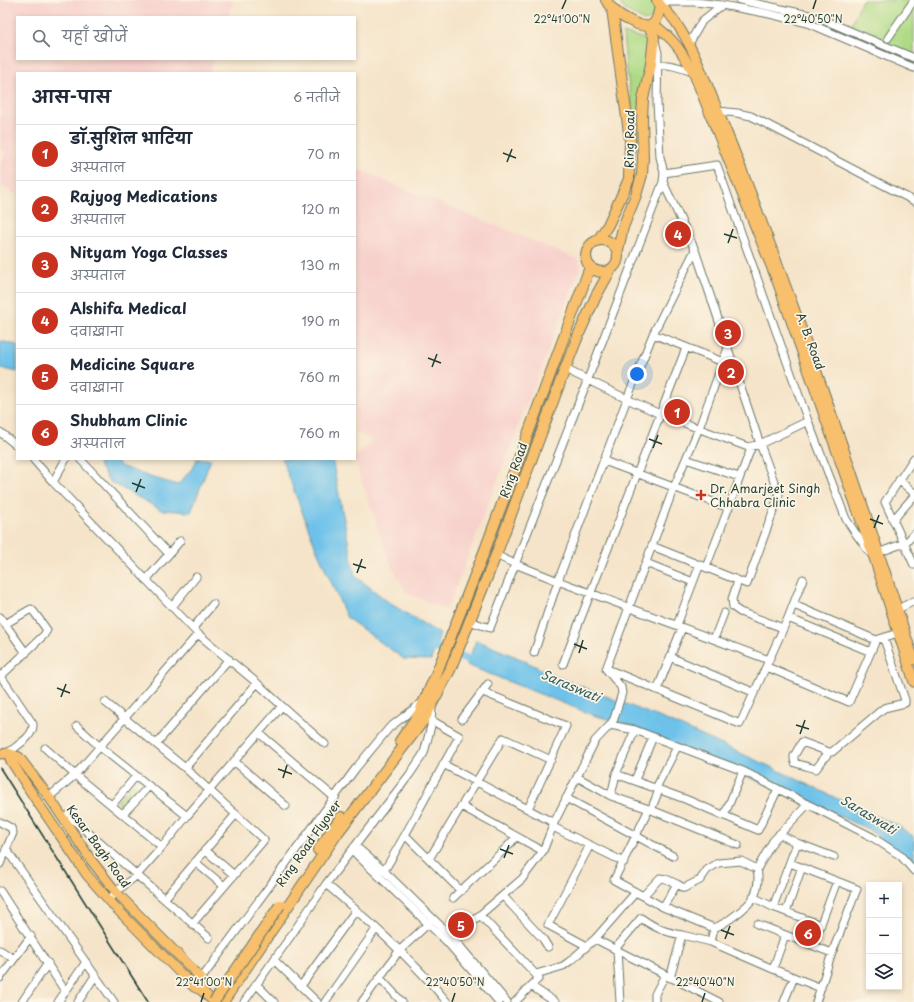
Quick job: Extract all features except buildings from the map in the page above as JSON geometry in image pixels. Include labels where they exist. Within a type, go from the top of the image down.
[{"type":"highway","points":[[606,0],[612,9],[640,25],[651,25],[657,18],[658,2]]},
{"type":"highway","points":[[598,240],[608,225],[629,179],[630,140],[612,9]]},
{"type":"highway","name":"Ring Road","points":[[618,250],[623,227],[636,195],[642,175],[643,99],[652,64],[654,37],[651,25]]},
{"type":"highway","points":[[602,239],[610,241],[618,250],[618,261],[611,269],[603,272],[598,272],[590,267],[586,259],[587,250],[592,243],[598,240],[602,239]]},
{"type":"highway","points":[[439,679],[440,665],[452,632],[486,548],[590,267]]},
{"type":"highway","name":"Ring Road","points":[[439,679],[450,670],[496,555],[565,369],[596,296],[611,269]]},
{"type":"highway","name":"Ring Road Flyover","points":[[214,1002],[283,907],[336,829],[428,703],[439,679]]},
{"type":"highway","name":"Ring Road Flyover","points":[[223,1002],[283,907]]},
{"type":"main road","name":"A. B. Road","points":[[658,2],[680,29],[689,44],[718,111],[770,243],[846,453],[898,633],[914,682]]},
{"type":"main road","name":"A. B. Road","points":[[651,25],[667,34],[683,55],[692,72],[730,162],[777,282],[876,555],[898,609],[914,660]]},
{"type":"main road","name":"Kesar Bagh Road","points":[[4,753],[19,757],[49,797],[91,860],[116,892],[199,976]]},
{"type":"main road","points":[[4,753],[11,761],[87,875],[109,900],[214,1002]]},
{"type":"main road","points":[[198,988],[199,976]]},
{"type":"street","points":[[740,0],[808,15],[831,23],[914,58]]},
{"type":"street","points":[[888,38],[914,0]]},
{"type":"street","points":[[658,2],[691,2],[722,5],[808,23],[914,68]]},
{"type":"street","points":[[689,44],[702,21],[722,5]]},
{"type":"street","points":[[469,621],[490,628],[588,379],[663,182],[664,173],[660,157],[657,103],[658,53],[654,37]]},
{"type":"street","points":[[658,65],[666,64],[692,72]]},
{"type":"street","points":[[718,111],[750,116],[914,201]]},
{"type":"street","points":[[664,173],[730,162]]},
{"type":"street","points":[[717,165],[808,421],[846,520],[856,534],[876,555],[899,545],[904,545],[914,534]]},
{"type":"street","points":[[652,546],[703,565],[747,584],[779,495],[760,444],[695,250],[663,182]]},
{"type":"street","points":[[534,654],[558,581],[627,399],[653,334],[695,250]]},
{"type":"street","points":[[653,334],[723,362]]},
{"type":"street","points":[[563,664],[686,348]]},
{"type":"street","points":[[606,669],[674,487],[699,428],[728,348]]},
{"type":"street","points":[[565,369],[660,414],[748,447],[760,444],[808,421]]},
{"type":"street","points":[[0,432],[16,445]]},
{"type":"street","points":[[657,690],[670,657],[693,582],[703,565],[729,508],[739,477],[752,446]]},
{"type":"street","points":[[914,458],[885,502],[914,565]]},
{"type":"street","points":[[686,459],[739,477]]},
{"type":"street","points":[[34,460],[195,631],[326,744]]},
{"type":"street","points":[[53,482],[65,460]]},
{"type":"street","points":[[81,460],[169,554]]},
{"type":"street","points":[[604,461],[729,508]]},
{"type":"street","points":[[899,480],[914,493]]},
{"type":"street","points":[[893,520],[914,496]]},
{"type":"street","points":[[146,580],[180,541]]},
{"type":"street","points":[[496,555],[514,564],[558,581],[714,639],[849,702],[876,640]]},
{"type":"street","points":[[646,563],[693,582]]},
{"type":"street","points":[[172,607],[196,577]]},
{"type":"street","points":[[606,669],[740,724],[753,692],[768,663],[794,605],[803,579]]},
{"type":"street","points":[[738,580],[732,599],[733,607],[783,628]]},
{"type":"street","points":[[898,609],[914,601]]},
{"type":"street","points":[[49,797],[75,775],[124,719],[195,631],[213,604]]},
{"type":"street","points":[[794,605],[876,640],[898,633]]},
{"type":"street","points":[[4,753],[32,733],[34,729],[33,724],[0,676],[47,630],[33,610],[29,610],[5,624]]},
{"type":"street","points":[[714,639],[724,613]]},
{"type":"street","points":[[0,617],[26,652]]},
{"type":"street","points":[[788,618],[871,652]]},
{"type":"street","points":[[829,752],[804,741],[801,743],[794,760],[795,763],[816,770],[829,752],[835,750],[884,708],[905,703],[884,638]]},
{"type":"street","points":[[670,657],[753,692]]},
{"type":"street","points":[[156,744],[229,659]]},
{"type":"street","points":[[453,938],[522,879],[543,852],[553,825],[566,798],[596,741],[612,722],[621,698],[622,693],[620,688],[606,669]]},
{"type":"street","points":[[185,768],[257,683]]},
{"type":"street","points":[[462,719],[488,684]]},
{"type":"street","points":[[483,692],[566,726],[528,809]]},
{"type":"street","points":[[105,702],[185,768],[264,840],[193,923]]},
{"type":"street","points":[[199,976],[356,768],[390,728],[428,703],[431,720],[424,753],[410,774],[326,884],[244,1002]]},
{"type":"street","points":[[109,900],[116,892],[137,875],[162,847],[282,706]]},
{"type":"street","points":[[384,871],[406,836],[443,764],[460,736],[431,720]]},
{"type":"street","points":[[612,722],[744,771],[872,837],[901,856],[914,871]]},
{"type":"street","points":[[77,726],[100,747],[187,816]]},
{"type":"street","points":[[611,796],[616,774],[636,730]]},
{"type":"street","points":[[259,733],[334,798]]},
{"type":"street","points":[[634,780],[653,737]]},
{"type":"street","points":[[429,859],[503,738],[550,760]]},
{"type":"street","points":[[536,974],[567,964],[595,939],[640,894],[660,878],[666,879],[684,888],[700,880],[707,870],[718,863],[741,861],[756,869],[759,877],[753,897],[733,917],[714,928],[663,907],[640,894],[614,880],[650,810],[677,747]]},
{"type":"street","points":[[45,748],[75,775],[162,847]]},
{"type":"street","points":[[234,761],[286,806]]},
{"type":"street","points":[[443,764],[528,809],[553,825],[624,862]]},
{"type":"street","points":[[724,816],[744,771]]},
{"type":"street","points":[[616,774],[658,789],[758,830],[778,789]]},
{"type":"street","points":[[112,805],[136,776]]},
{"type":"street","points":[[577,777],[611,796],[738,845]]},
{"type":"street","points":[[123,814],[149,786]]},
{"type":"street","points":[[566,798],[673,856]]},
{"type":"street","points":[[756,869],[779,834],[808,804]]},
{"type":"street","points":[[461,806],[543,852]]},
{"type":"street","points":[[68,814],[210,938]]},
{"type":"street","points":[[165,898],[236,814]]},
{"type":"street","points":[[0,822],[8,825],[13,831],[12,838],[0,864]]},
{"type":"street","points":[[779,834],[797,843],[834,857]]},
{"type":"street","points":[[406,836],[461,891]]},
{"type":"street","points":[[453,898],[516,837]]},
{"type":"street","points":[[773,907],[797,843]]},
{"type":"street","points":[[586,946],[548,925],[590,845]]},
{"type":"street","points":[[354,847],[360,850],[384,871],[453,938],[507,1002]]},
{"type":"street","points":[[354,847],[356,854],[448,942],[499,1002]]},
{"type":"street","points":[[6,849],[114,1002]]},
{"type":"street","points":[[205,850],[234,875]]},
{"type":"street","points":[[195,862],[224,886]]},
{"type":"street","points":[[790,863],[857,889],[832,953],[816,1002]]},
{"type":"street","points":[[786,912],[802,867]]},
{"type":"street","points":[[813,945],[838,881]]},
{"type":"street","points":[[326,884],[399,951],[431,982],[448,1002]]},
{"type":"street","points":[[663,907],[677,884]]},
{"type":"street","points":[[0,891],[31,936],[65,991]]},
{"type":"street","points":[[503,896],[543,939],[548,947]]},
{"type":"street","points":[[753,897],[773,907],[821,925]]},
{"type":"street","points":[[301,986],[356,910]]},
{"type":"street","points":[[480,915],[539,978],[515,1002]]},
{"type":"street","points":[[620,1002],[616,949],[641,918],[656,928],[669,933],[711,942],[821,988]]},
{"type":"street","points":[[362,1002],[399,951],[429,923]]},
{"type":"street","points":[[757,924],[832,953]]},
{"type":"street","points":[[711,942],[714,928]]},
{"type":"street","points":[[325,1002],[376,929]]},
{"type":"street","points":[[655,1002],[655,994],[668,976],[682,935]]},
{"type":"street","points":[[773,969],[785,935]]},
{"type":"street","points":[[0,978],[31,936]]},
{"type":"street","points":[[595,939],[719,1002]]},
{"type":"street","points":[[0,950],[14,959]]},
{"type":"street","points":[[274,960],[317,1002]]},
{"type":"street","points":[[58,1002],[86,962]]},
{"type":"street","points":[[22,1002],[48,963]]},
{"type":"street","points":[[78,1002],[96,976]]},
{"type":"street","points":[[784,1002],[794,977]]},
{"type":"street","points":[[380,978],[402,1002]]},
{"type":"street","points":[[256,984],[274,1002]]},
{"type":"street","points":[[531,986],[555,1002]]},
{"type":"shaded area","points":[[0,0],[233,0],[228,16],[16,16],[16,60],[214,60],[209,72],[16,72],[16,194],[0,185],[0,165],[6,152],[0,149]]},
{"type":"shaded area","points":[[356,168],[577,259],[581,266],[447,610],[407,593],[391,565],[354,460],[356,460],[356,458],[372,440],[356,432]]},
{"type":"green space","points":[[618,0],[650,0],[655,7],[654,18],[644,21],[624,9]]},
{"type":"green space","points":[[862,0],[914,0],[914,59],[849,31]]},
{"type":"green space","points":[[623,33],[645,39],[651,44],[641,88],[637,135],[626,66]]},
{"type":"green space","points":[[133,783],[142,790],[125,808],[117,801]]},
{"type":"water","points":[[0,341],[16,345],[16,372],[0,368]]},
{"type":"water","points":[[96,460],[117,460],[120,466],[178,485],[194,466],[197,460],[211,460],[191,512],[161,510],[109,481]]},
{"type":"water","points":[[282,460],[332,460],[355,576],[391,604],[440,634],[431,660],[404,659],[347,618],[316,548]]},
{"type":"water","points":[[476,640],[521,659],[555,676],[671,722],[897,825],[914,837],[914,865],[868,829],[632,726],[593,715],[467,665]]},
{"type":"waterway","name":"Saraswati","points":[[424,643],[480,664]]},
{"type":"railway","points":[[0,768],[148,1002]]},
{"type":"place","name":"Alshifa Medical","points":[[678,234]]},
{"type":"place","name":"Nityam Yoga Classes","points":[[728,333]]},
{"type":"place","name":"Rajyog Medications","points":[[731,372]]},
{"type":"place","name":"डॉ.सुशिल भाटिया","points":[[677,412]]},
{"type":"place","name":"Dr. Amarjeet Singh Chhabra Clinic","points":[[701,495]]},
{"type":"place","name":"Medicine Square","points":[[461,925]]},
{"type":"place","name":"Shubham Clinic","points":[[808,933]]}]
